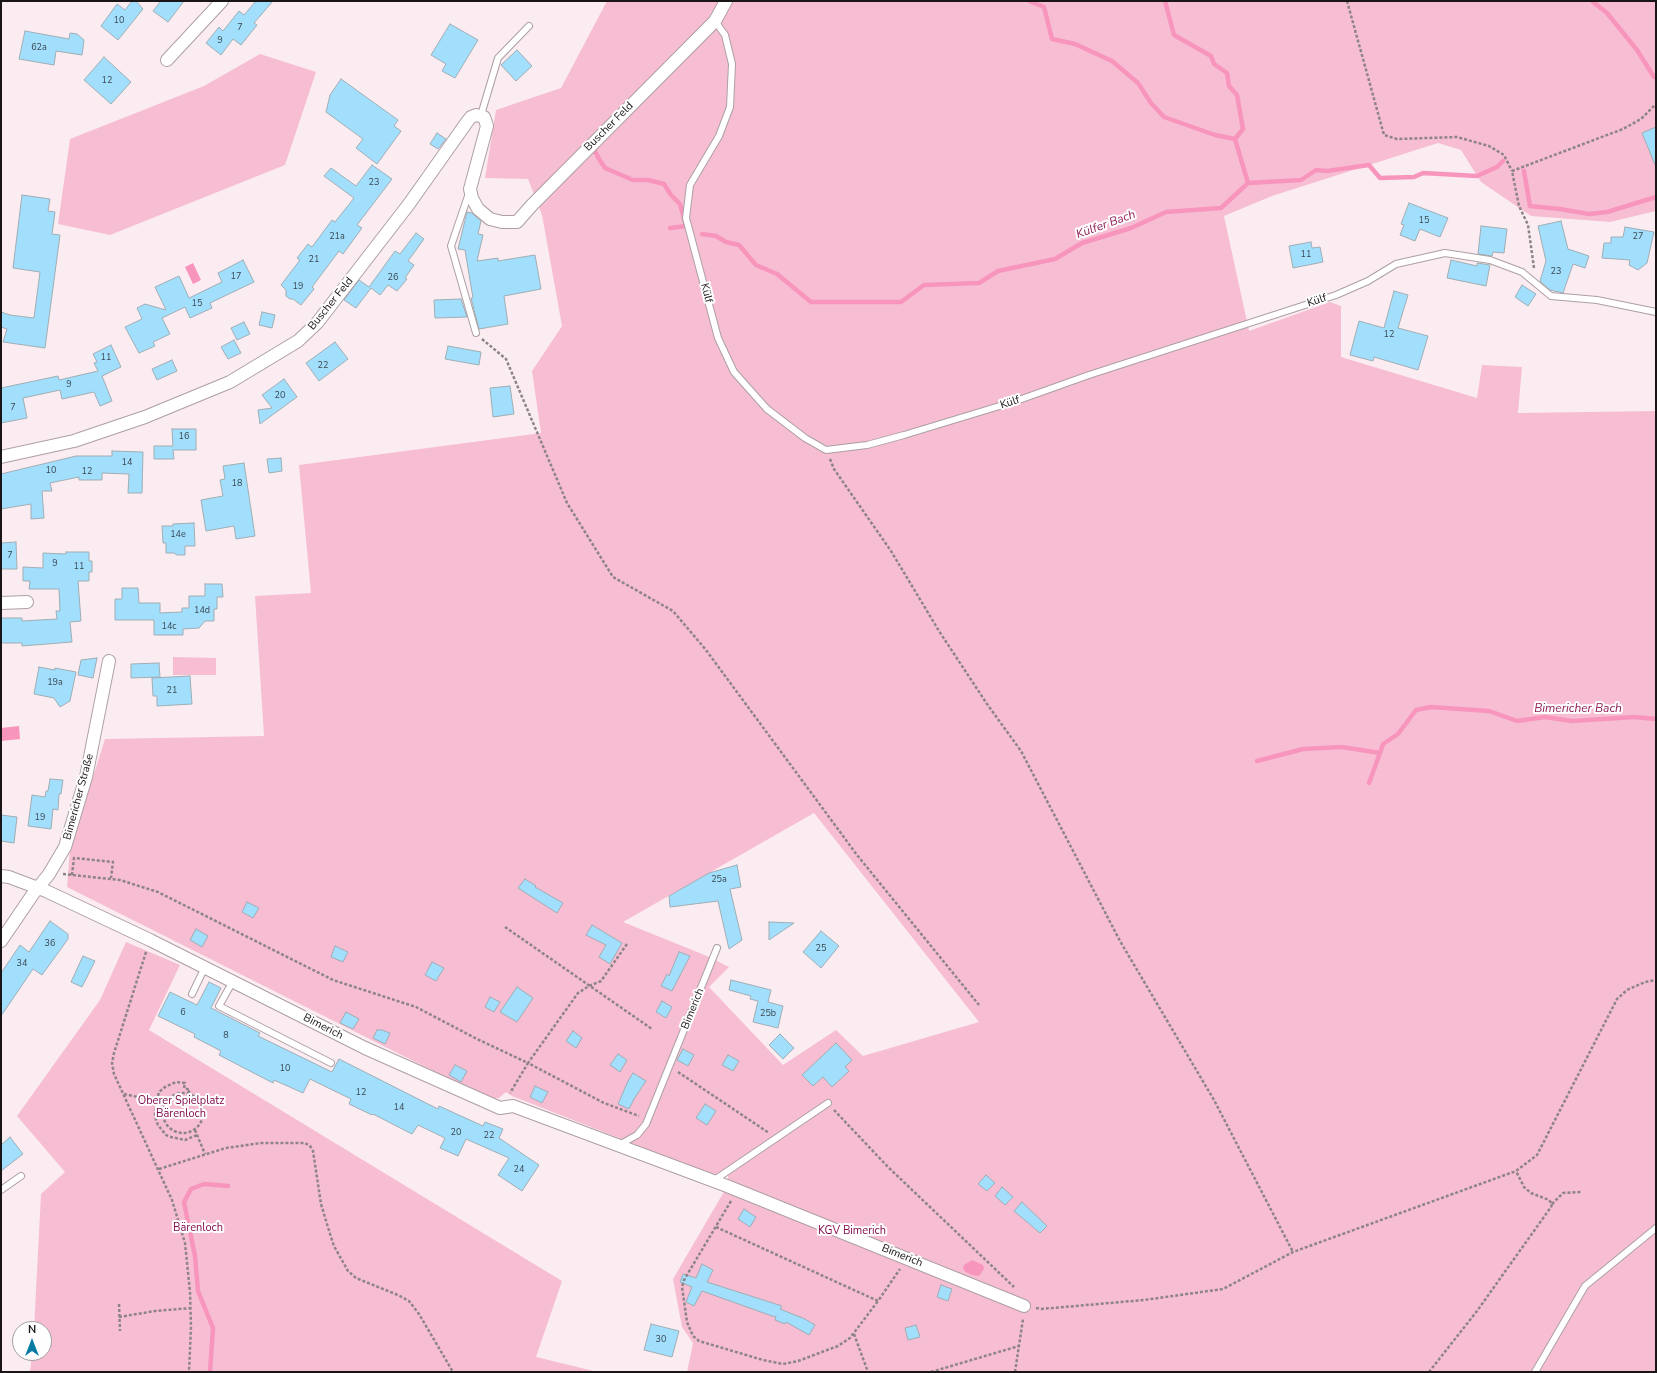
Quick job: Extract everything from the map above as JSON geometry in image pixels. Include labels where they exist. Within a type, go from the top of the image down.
[{"type":"street","points":[[167,60],[222,1]]},
{"type":"street","points":[[714,21],[726,1]]},
{"type":"street","name":"Buscher Feld","points":[[470,189],[472,198],[478,209],[490,219],[502,222],[517,222],[537,199],[714,21]]},
{"type":"street","points":[[470,189],[487,126],[484,117],[481,115]]},
{"type":"street","name":"Buscher Feld","points":[[1,457],[74,441],[167,408],[230,382],[298,341],[317,324],[409,204],[471,117],[481,115]]},
{"type":"street","points":[[1,603],[27,602]]},
{"type":"street","name":"Bimericher Straße","points":[[1,941],[38,887],[49,874],[65,847],[82,795],[109,661]]},
{"type":"street","points":[[1,876],[38,887]]},
{"type":"street","name":"Bimerich","points":[[38,887],[205,967],[365,1048],[500,1108],[512,1106],[737,1190],[1024,1306]]},
{"type":"lane","name":"Külf","points":[[714,21],[725,36],[732,64],[730,107],[719,136],[690,185],[686,218],[688,226],[718,338],[734,372],[767,409],[805,438],[826,450],[866,445],[1016,401],[1089,375],[1336,295],[1368,281],[1396,264],[1445,253],[1490,260],[1522,272],[1551,296],[1597,300],[1656,312]]},
{"type":"lane","points":[[481,115],[498,58],[529,26]]},
{"type":"lane","points":[[470,189],[451,246],[476,333]]},
{"type":"lane","name":"Bimerich","points":[[616,1146],[637,1135],[648,1119],[717,948]]},
{"type":"lane","points":[[192,994],[205,967]]},
{"type":"lane","points":[[233,981],[219,1006],[331,1063]]},
{"type":"lane","points":[[713,1181],[828,1103]]},
{"type":"lane","points":[[1,1190],[21,1176]]},
{"type":"lane","points":[[1535,1372],[1585,1286],[1656,1228]]},
{"type":"path","points":[[1347,1],[1384,136],[1396,139],[1456,137],[1489,146],[1504,155],[1512,171],[1519,206],[1528,225],[1536,283]]},
{"type":"path","points":[[1512,171],[1623,129],[1641,119],[1656,104]]},
{"type":"path","points":[[476,333],[506,359],[567,503],[613,577],[673,611],[706,650],[858,855],[979,1005]]},
{"type":"path","points":[[826,450],[834,469],[891,551],[939,631],[987,704],[1021,751],[1120,941],[1214,1100],[1293,1252]]},
{"type":"path","points":[[72,875],[74,858],[113,862],[111,878]]},
{"type":"path","points":[[49,874],[111,878],[158,892],[333,980],[416,1007],[476,1039],[528,1063],[604,1103],[648,1119]]},
{"type":"path","points":[[505,926],[652,1029]]},
{"type":"path","points":[[150,940],[114,1052],[112,1063],[114,1074],[172,1200],[184,1243],[188,1262],[191,1308],[189,1372]]},
{"type":"path","points":[[509,1094],[528,1063],[578,993],[601,981],[627,944]]},
{"type":"path","points":[[1024,1306],[1041,1309],[1144,1300],[1223,1289],[1293,1252],[1516,1171],[1537,1156],[1617,1000],[1627,990],[1645,982],[1656,980]]},
{"type":"path","points":[[670,1066],[777,1138]]},
{"type":"path","points":[[188,1093],[190,1090],[184,1088],[185,1083],[176,1082],[165,1086],[159,1092],[155,1114],[156,1120],[158,1126],[166,1135],[185,1140],[197,1135]]},
{"type":"path","points":[[188,1093],[200,1101],[204,1113],[203,1120],[200,1126],[194,1130],[182,1134],[169,1128],[163,1116],[165,1103],[175,1094],[188,1093]]},
{"type":"path","points":[[124,1094],[157,1100],[165,1103]]},
{"type":"path","points":[[828,1103],[888,1167],[1018,1290],[1024,1306],[1015,1372]]},
{"type":"path","points":[[194,1130],[205,1154]]},
{"type":"path","points":[[158,1169],[226,1148],[261,1143],[305,1143],[310,1146],[313,1151],[321,1204],[330,1234],[334,1246],[348,1271],[356,1278],[409,1301],[419,1314],[453,1372]]},
{"type":"path","points":[[1516,1171],[1524,1188],[1531,1193],[1549,1200],[1552,1204]]},
{"type":"path","points":[[737,1190],[684,1280],[682,1287],[687,1322],[693,1336],[699,1341],[763,1360],[783,1364],[798,1361],[838,1346],[850,1338],[908,1258]]},
{"type":"path","points":[[1430,1372],[1477,1311],[1552,1204],[1563,1193],[1581,1192]]},
{"type":"path","points":[[716,1227],[878,1301]]},
{"type":"path","points":[[119,1304],[120,1331]]},
{"type":"path","points":[[119,1318],[155,1310],[191,1308]]},
{"type":"path","points":[[853,1333],[868,1372]]},
{"type":"path","points":[[931,1372],[1019,1346]]},
{"type":"green space","name":"KGV Bimerich","points":[[607,1],[1656,1],[1656,211],[1610,222],[1531,216],[1481,182],[1461,150],[1438,143],[1272,196],[1224,216],[1249,331],[1330,302],[1341,306],[1341,357],[1477,398],[1482,365],[1522,367],[1518,413],[1656,411],[1656,1372],[687,1372],[693,1343],[682,1327],[673,1279],[725,1190],[728,1183],[728,1176],[723,1171],[717,1174],[710,1174],[512,1096],[506,1092],[499,1098],[490,1099],[485,1097],[67,887],[70,849],[105,739],[264,736],[255,596],[311,593],[299,465],[541,433],[532,371],[562,326],[542,215],[528,179],[485,178],[496,110],[561,88]],"holes":[[[814,813],[979,1022],[863,1056],[836,1030],[783,1065],[709,987],[729,967],[707,956],[623,922]]]},
{"type":"green space","points":[[260,54],[316,72],[285,165],[110,235],[58,224],[70,139],[204,86]]},
{"type":"green space","points":[[173,657],[216,658],[216,675],[173,675]]},
{"type":"green space","name":"Bärenloch","points":[[126,942],[180,965],[149,1030],[562,1281],[536,1357],[598,1372],[30,1372],[31,1361],[52,1361],[52,1321],[34,1321],[41,1194],[65,1172],[17,1116],[100,1000]]},
{"type":"shaded area","points":[[193,263],[201,280],[193,284],[185,267]]},
{"type":"shaded area","points":[[19,726],[20,739],[1,741],[1,728]]},
{"type":"shaded area","points":[[972,1260],[983,1265],[984,1269],[979,1276],[972,1275],[963,1269],[964,1265]]},
{"type":"building","points":[[132,1],[136,1],[143,9],[118,40],[101,26],[117,4],[125,10]]},
{"type":"building","points":[[161,1],[184,1],[168,22],[153,11]]},
{"type":"building","points":[[256,1],[273,1],[254,23],[257,25],[241,45],[233,39],[221,55],[206,43],[219,27],[223,31],[239,11],[244,15]]},
{"type":"building","points":[[450,24],[478,40],[455,78],[442,71],[446,64],[431,55]]},
{"type":"building","points":[[25,31],[69,39],[70,33],[77,34],[84,40],[82,55],[56,51],[54,65],[19,59]]},
{"type":"building","points":[[517,50],[532,66],[516,81],[501,65]]},
{"type":"building","points":[[104,57],[131,82],[111,104],[84,80]]},
{"type":"building","points":[[341,79],[398,120],[394,126],[401,131],[377,164],[356,148],[363,139],[326,112],[330,95]]},
{"type":"building","points":[[1656,127],[1656,167],[1642,133]]},
{"type":"building","points":[[437,133],[446,139],[438,149],[430,144]]},
{"type":"building","points":[[372,165],[392,179],[357,225],[362,228],[343,254],[339,251],[312,287],[314,289],[301,305],[293,299],[290,299],[286,296],[286,290],[281,285],[300,260],[297,258],[308,244],[312,247],[332,220],[335,222],[354,198],[324,176],[331,168],[356,186]]},
{"type":"building","points":[[22,195],[50,199],[48,211],[55,212],[52,234],[60,235],[45,348],[3,342],[7,329],[1,327],[1,312],[10,315],[34,318],[40,272],[13,268]]},
{"type":"building","points":[[1409,203],[1448,218],[1440,237],[1420,229],[1415,241],[1400,235],[1404,225],[1401,224]]},
{"type":"building","points":[[467,212],[472,213],[481,221],[478,234],[483,235],[477,261],[498,258],[498,261],[535,255],[541,289],[504,296],[508,324],[479,329],[471,298],[473,298],[465,250],[458,249]]},
{"type":"building","points":[[1561,221],[1568,249],[1589,256],[1585,268],[1573,264],[1563,293],[1550,290],[1540,281],[1546,261],[1538,226]]},
{"type":"building","points":[[1481,226],[1507,229],[1504,253],[1493,252],[1492,256],[1478,254]]},
{"type":"building","points":[[1625,227],[1654,232],[1647,263],[1638,270],[1629,265],[1630,260],[1602,258],[1604,243],[1611,243],[1611,237],[1623,237]]},
{"type":"building","points":[[416,233],[424,239],[408,261],[414,265],[405,278],[407,279],[397,291],[388,285],[380,295],[371,288],[356,308],[344,300],[359,280],[369,287],[395,251],[400,254]]},
{"type":"building","points":[[1311,242],[1312,248],[1320,247],[1323,262],[1293,268],[1289,246]]},
{"type":"building","points":[[243,260],[254,282],[210,303],[212,308],[190,318],[185,307],[162,318],[170,334],[153,342],[155,346],[139,353],[125,327],[142,319],[137,308],[145,304],[166,310],[155,287],[179,276],[189,298],[222,282],[218,273]]},
{"type":"building","points":[[1451,260],[1477,266],[1477,263],[1490,265],[1486,286],[1447,278]]},
{"type":"building","points":[[1522,285],[1536,294],[1528,306],[1515,297]]},
{"type":"building","points":[[1394,291],[1408,295],[1398,328],[1428,336],[1418,370],[1374,357],[1373,361],[1350,355],[1359,321],[1384,328]]},
{"type":"building","points":[[461,299],[467,317],[435,318],[434,300]]},
{"type":"building","points":[[262,312],[275,315],[272,328],[259,325]]},
{"type":"building","points":[[244,322],[250,334],[237,340],[231,328]]},
{"type":"building","points":[[234,340],[241,353],[228,359],[221,347]]},
{"type":"building","points":[[335,342],[348,359],[319,381],[306,363]]},
{"type":"building","points":[[111,345],[121,367],[102,376],[112,401],[100,406],[94,392],[62,399],[60,390],[23,398],[27,418],[1,423],[1,388],[58,376],[59,380],[98,371],[94,363],[97,362],[93,354]]},
{"type":"building","points":[[448,346],[481,352],[479,365],[445,359]]},
{"type":"building","points":[[172,360],[177,371],[157,380],[152,369]]},
{"type":"building","points":[[284,379],[297,397],[260,424],[258,410],[272,408],[262,395]]},
{"type":"building","points":[[510,386],[514,414],[493,417],[490,388]]},
{"type":"building","points":[[172,429],[196,429],[196,450],[173,450],[174,459],[154,459],[154,446],[173,446]]},
{"type":"building","points":[[112,451],[143,452],[142,493],[128,493],[129,474],[102,473],[102,480],[79,480],[79,477],[50,483],[52,491],[42,491],[44,518],[31,519],[31,504],[1,509],[1,474],[76,456],[112,456]]},
{"type":"building","points":[[281,458],[282,471],[269,473],[267,459]]},
{"type":"building","points":[[244,463],[255,536],[236,539],[234,526],[206,531],[201,500],[223,496],[220,480],[225,479],[223,466]]},
{"type":"building","points":[[194,523],[195,546],[185,546],[185,555],[166,553],[166,543],[163,543],[162,526]]},
{"type":"building","points":[[16,542],[17,569],[1,569],[1,543]]},
{"type":"building","points":[[66,552],[89,552],[89,561],[92,561],[92,572],[89,572],[89,581],[78,581],[81,621],[70,622],[72,642],[22,646],[22,643],[1,643],[1,618],[22,618],[22,621],[57,619],[56,611],[60,611],[59,589],[29,589],[30,581],[23,581],[23,567],[43,568],[43,553],[66,554]]},
{"type":"building","points":[[205,584],[222,584],[223,597],[217,597],[217,609],[214,609],[214,621],[205,621],[199,628],[183,629],[183,635],[154,635],[154,620],[115,620],[115,599],[122,599],[122,588],[138,588],[139,603],[160,603],[160,613],[182,612],[182,608],[189,608],[189,596],[205,596]]},
{"type":"building","points":[[97,658],[93,678],[78,675],[81,660]]},
{"type":"building","points":[[159,663],[160,677],[131,678],[131,664]]},
{"type":"building","points":[[39,667],[76,672],[70,701],[60,707],[54,698],[34,694]]},
{"type":"building","points":[[190,676],[192,704],[157,706],[157,696],[153,696],[152,678]]},
{"type":"building","points":[[50,779],[63,780],[61,794],[59,794],[58,810],[53,809],[51,829],[28,826],[32,795],[45,797],[46,791],[48,791]]},
{"type":"building","points":[[1,815],[17,817],[14,843],[1,841]]},
{"type":"building","points":[[737,865],[741,887],[730,889],[742,940],[729,949],[718,901],[670,907],[669,896],[709,873]]},
{"type":"building","points":[[525,879],[536,886],[535,887],[563,903],[557,913],[518,888]]},
{"type":"building","points":[[247,902],[259,908],[253,918],[242,912]]},
{"type":"building","points":[[50,921],[68,934],[68,939],[42,975],[33,969],[1,1016],[1,973],[20,945],[29,952]]},
{"type":"building","points":[[769,922],[794,923],[769,940]]},
{"type":"building","points":[[592,925],[622,943],[610,964],[599,957],[606,945],[586,935]]},
{"type":"building","points":[[196,929],[208,936],[202,947],[190,940]]},
{"type":"building","points":[[821,931],[839,946],[821,968],[803,952]]},
{"type":"building","points":[[335,946],[348,952],[343,962],[331,957]]},
{"type":"building","points":[[679,952],[690,956],[672,991],[661,986],[667,974],[669,976]]},
{"type":"building","points":[[83,956],[95,961],[82,987],[71,982]]},
{"type":"building","points":[[432,962],[444,968],[436,981],[425,975]]},
{"type":"building","points":[[731,980],[771,990],[768,1002],[783,1006],[778,1028],[753,1022],[758,1001],[750,999],[751,996],[729,990]]},
{"type":"building","points":[[209,982],[221,988],[211,1008],[260,1033],[258,1036],[332,1072],[339,1059],[438,1109],[439,1106],[483,1126],[485,1122],[503,1129],[499,1138],[539,1165],[522,1191],[498,1175],[509,1158],[466,1139],[458,1156],[440,1148],[445,1138],[418,1125],[412,1134],[373,1114],[372,1115],[349,1104],[351,1099],[310,1079],[303,1093],[274,1080],[273,1083],[219,1055],[221,1051],[194,1037],[195,1034],[158,1016],[170,992],[197,1005]]},
{"type":"building","points":[[517,987],[533,998],[517,1022],[500,1012]]},
{"type":"building","points":[[490,997],[500,1002],[494,1012],[485,1007]]},
{"type":"building","points":[[662,1001],[672,1007],[666,1018],[656,1012]]},
{"type":"building","points":[[346,1012],[359,1019],[353,1029],[340,1023]]},
{"type":"building","points":[[377,1030],[390,1033],[385,1044],[373,1038]]},
{"type":"building","points":[[573,1031],[582,1038],[576,1048],[566,1041]]},
{"type":"building","points":[[780,1034],[794,1048],[783,1059],[769,1045]]},
{"type":"building","points":[[836,1043],[852,1060],[845,1067],[849,1071],[832,1087],[823,1077],[813,1086],[802,1075]]},
{"type":"building","points":[[683,1049],[694,1055],[688,1066],[677,1060]]},
{"type":"building","points":[[618,1054],[627,1060],[620,1072],[610,1065]]},
{"type":"building","points":[[728,1055],[739,1061],[733,1071],[722,1065]]},
{"type":"building","points":[[455,1065],[467,1071],[461,1082],[449,1075]]},
{"type":"building","points":[[633,1073],[646,1081],[629,1109],[618,1104]]},
{"type":"building","points":[[535,1086],[548,1092],[542,1103],[530,1097]]},
{"type":"building","points":[[705,1104],[716,1111],[707,1125],[696,1118]]},
{"type":"building","points":[[10,1137],[23,1154],[1,1171],[1,1145]]},
{"type":"building","points":[[986,1175],[995,1183],[987,1191],[978,1184]]},
{"type":"building","points":[[1002,1187],[1013,1197],[1005,1205],[995,1196]]},
{"type":"building","points":[[1022,1202],[1047,1226],[1040,1233],[1014,1211]]},
{"type":"building","points":[[744,1209],[756,1217],[750,1227],[738,1219]]},
{"type":"building","points":[[702,1264],[713,1270],[707,1282],[782,1306],[780,1309],[805,1319],[815,1325],[809,1335],[786,1322],[785,1324],[775,1320],[776,1316],[775,1317],[702,1291],[694,1306],[686,1302],[692,1287],[680,1282],[683,1274],[696,1278]]},
{"type":"building","points":[[941,1285],[952,1289],[948,1301],[937,1297]]},
{"type":"building","points":[[651,1324],[679,1331],[672,1357],[644,1350]]},
{"type":"building","points":[[916,1325],[920,1337],[908,1340],[905,1328]]},
{"type":"waterway","points":[[1029,1],[1044,7],[1052,39],[1075,44],[1112,61],[1138,83],[1151,103],[1164,117],[1215,135],[1235,139],[1248,183]]},
{"type":"waterway","points":[[1165,1],[1174,35],[1211,56],[1214,64],[1227,73],[1229,86],[1237,95],[1243,129],[1235,139]]},
{"type":"waterway","points":[[1592,1],[1607,13],[1637,50],[1654,77]]},
{"type":"waterway","name":"Külfer Bach","points":[[595,151],[605,168],[633,180],[648,180],[664,184],[671,195],[680,204],[686,226],[670,228]]},
{"type":"waterway","name":"Külfer Bach","points":[[702,234],[716,236],[726,242],[739,245],[756,265],[777,274],[811,302],[901,302],[924,285],[979,283],[998,271],[1055,259],[1082,243],[1131,228],[1166,212],[1221,208],[1248,183],[1301,180],[1316,170],[1327,171],[1369,165],[1380,178],[1414,177],[1423,173],[1477,176],[1497,167],[1503,161]]},
{"type":"waterway","name":"Külfer Bach","points":[[1524,171],[1530,206],[1589,214],[1607,212],[1656,197]]},
{"type":"waterway","name":"Bimericher Bach","points":[[1257,761],[1303,749],[1342,747],[1380,753],[1383,744],[1398,734],[1416,710],[1431,707],[1489,711],[1517,721],[1545,717],[1572,721],[1634,717],[1656,719]]},
{"type":"waterway","name":"Bimericher Bach","points":[[1369,783],[1380,753]]},
{"type":"waterway","points":[[210,1372],[213,1328],[198,1291],[195,1256],[184,1202],[191,1189],[204,1184],[228,1186]]},
{"type":"park label","name":"Oberer Spielplatz Bärenloch","points":[[181,1107]]}]
